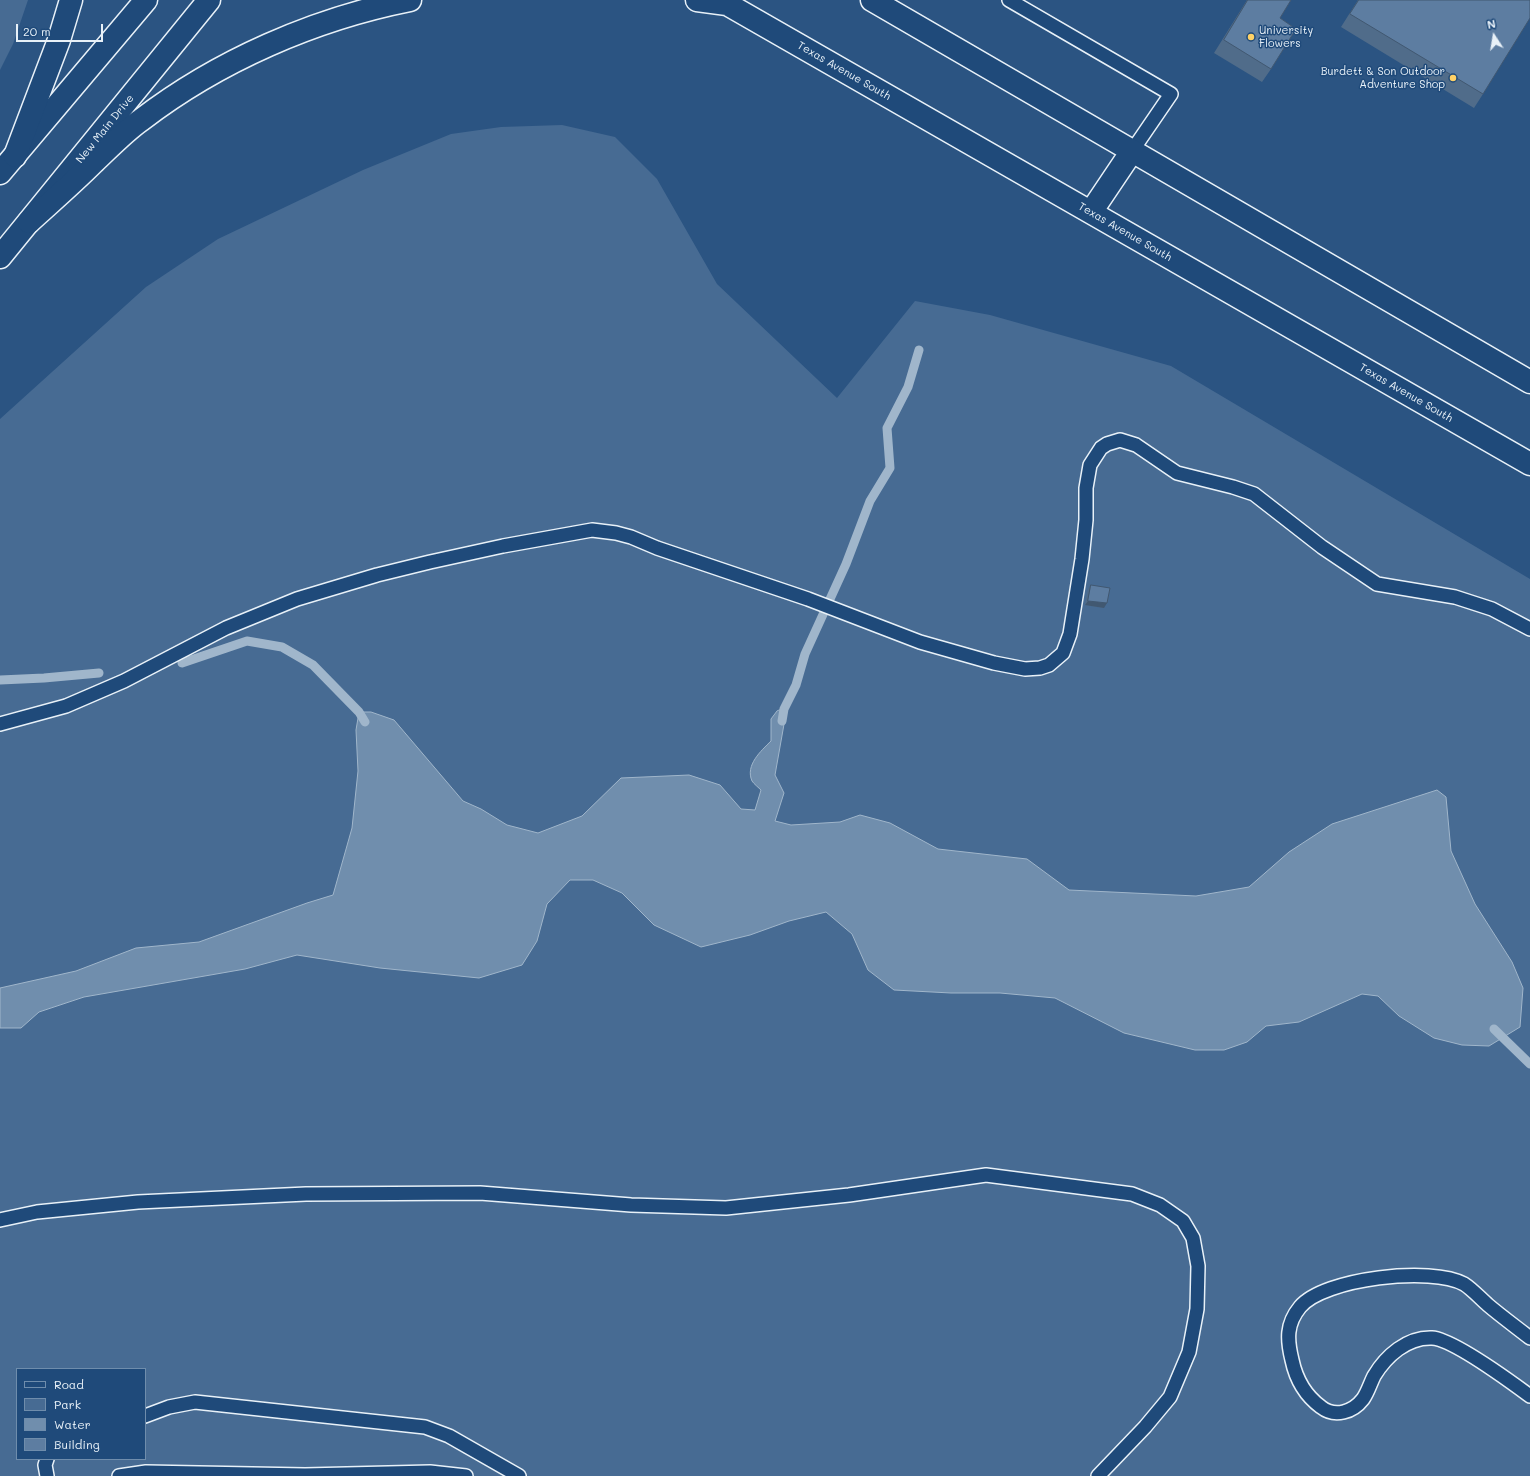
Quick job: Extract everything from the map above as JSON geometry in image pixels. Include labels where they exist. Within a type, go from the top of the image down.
[{"type":"main road","points":[[15,156],[59,40],[70,0]]},
{"type":"main road","points":[[0,174],[146,0]]},
{"type":"main road","name":"New Main Drive","points":[[0,257],[209,0]]},
{"type":"main road","points":[[30,222],[140,120],[200,80],[251,54],[302,32],[370,9],[410,0]]},
{"type":"main road","points":[[697,0],[723,2]]},
{"type":"main road","points":[[872,0],[1530,382]]},
{"type":"main road","name":"Texas Avenue South","points":[[723,2],[1530,464]]},
{"type":"main road","points":[[1091,212],[1132,151]]},
{"type":"lane","points":[[1009,0],[1171,94],[1132,151]]},
{"type":"lane","points":[[0,724],[66,706],[124,681],[226,628],[297,599],[377,575],[430,562],[503,546],[592,530],[621,534],[808,599],[920,642],[994,663],[1033,669],[1049,665],[1063,653],[1070,634],[1082,559],[1086,520],[1086,488],[1090,465],[1101,448],[1107,444],[1120,440],[1136,445],[1177,473],[1233,487],[1254,494],[1322,547],[1377,584],[1455,597],[1492,609],[1530,629]]},
{"type":"lane","points":[[0,1220],[37,1212],[138,1202],[306,1194],[480,1194],[631,1205],[726,1208],[849,1195],[986,1175],[1132,1194],[1160,1205],[1182,1221],[1193,1238],[1198,1266],[1197,1308],[1190,1352],[1170,1398],[1145,1427],[1098,1476]]},
{"type":"lane","points":[[1530,1338],[1464,1284],[1438,1276],[1397,1276],[1359,1280],[1337,1287],[1315,1296],[1301,1306],[1288,1330],[1288,1344],[1294,1369],[1307,1395],[1323,1409],[1336,1413],[1346,1412],[1357,1405],[1364,1398],[1374,1376],[1391,1355],[1404,1345],[1418,1340],[1433,1338],[1449,1344],[1468,1355],[1530,1396]]},
{"type":"lane","points":[[146,1416],[169,1407],[195,1402],[425,1427],[449,1436],[519,1476]]},
{"type":"lane","points":[[47,1460],[45,1465],[47,1476]]},
{"type":"lane","points":[[118,1476],[146,1472],[305,1475],[430,1472],[466,1476]]},
{"type":"green space","points":[[0,0],[28,0],[13,44],[0,70]]},
{"type":"green space","points":[[562,125],[615,137],[657,179],[717,284],[837,398],[915,301],[990,315],[1171,366],[1530,579],[1530,1476],[0,1476],[0,419],[146,287],[218,239],[363,170],[451,134],[501,127]]},
{"type":"water","points":[[784,709],[786,713],[775,775],[784,793],[775,821],[791,825],[840,822],[860,815],[890,823],[938,849],[1027,859],[1069,890],[1196,896],[1249,887],[1289,852],[1332,824],[1437,790],[1446,797],[1451,851],[1475,904],[1512,962],[1523,988],[1520,1027],[1489,1046],[1462,1045],[1434,1038],[1399,1016],[1378,996],[1362,994],[1299,1022],[1266,1026],[1247,1042],[1224,1050],[1195,1050],[1124,1033],[1055,998],[1000,993],[951,993],[894,990],[868,970],[852,934],[826,912],[789,921],[750,935],[701,947],[654,925],[622,893],[593,880],[570,880],[547,904],[537,941],[522,965],[479,978],[380,968],[297,955],[245,969],[84,997],[39,1012],[21,1028],[0,1028],[0,988],[76,971],[136,948],[199,942],[333,895],[352,828],[358,771],[356,730],[359,712],[371,712],[394,720],[463,801],[481,809],[507,825],[538,833],[582,816],[621,778],[689,775],[720,785],[741,809],[755,810],[761,790],[752,781],[750,775],[752,764],[771,741],[771,719],[777,711]]},
{"type":"building","name":"University Flowers","points":[[1248,0],[1291,0],[1280,18],[1296,29],[1271,69],[1224,40]]},
{"type":"building","points":[[1359,0],[1530,0],[1530,18],[1483,94],[1350,14]]},
{"type":"building","points":[[1091,585],[1110,588],[1107,603],[1088,601]]},
{"type":"waterway","points":[[782,721],[784,709],[796,685],[805,654],[846,564],[870,501],[890,468],[887,428],[908,387],[919,350]]},
{"type":"waterway","points":[[182,663],[247,641],[282,647],[313,665],[359,712],[365,722]]},
{"type":"waterway","points":[[0,680],[99,673]]},
{"type":"waterway","points":[[1494,1029],[1530,1064]]},
{"type":"place","name":"University Flowers","points":[[1251,37]]},
{"type":"place","name":"Burdett & Son Outdoor Adventure Shop","points":[[1453,78]]}]
